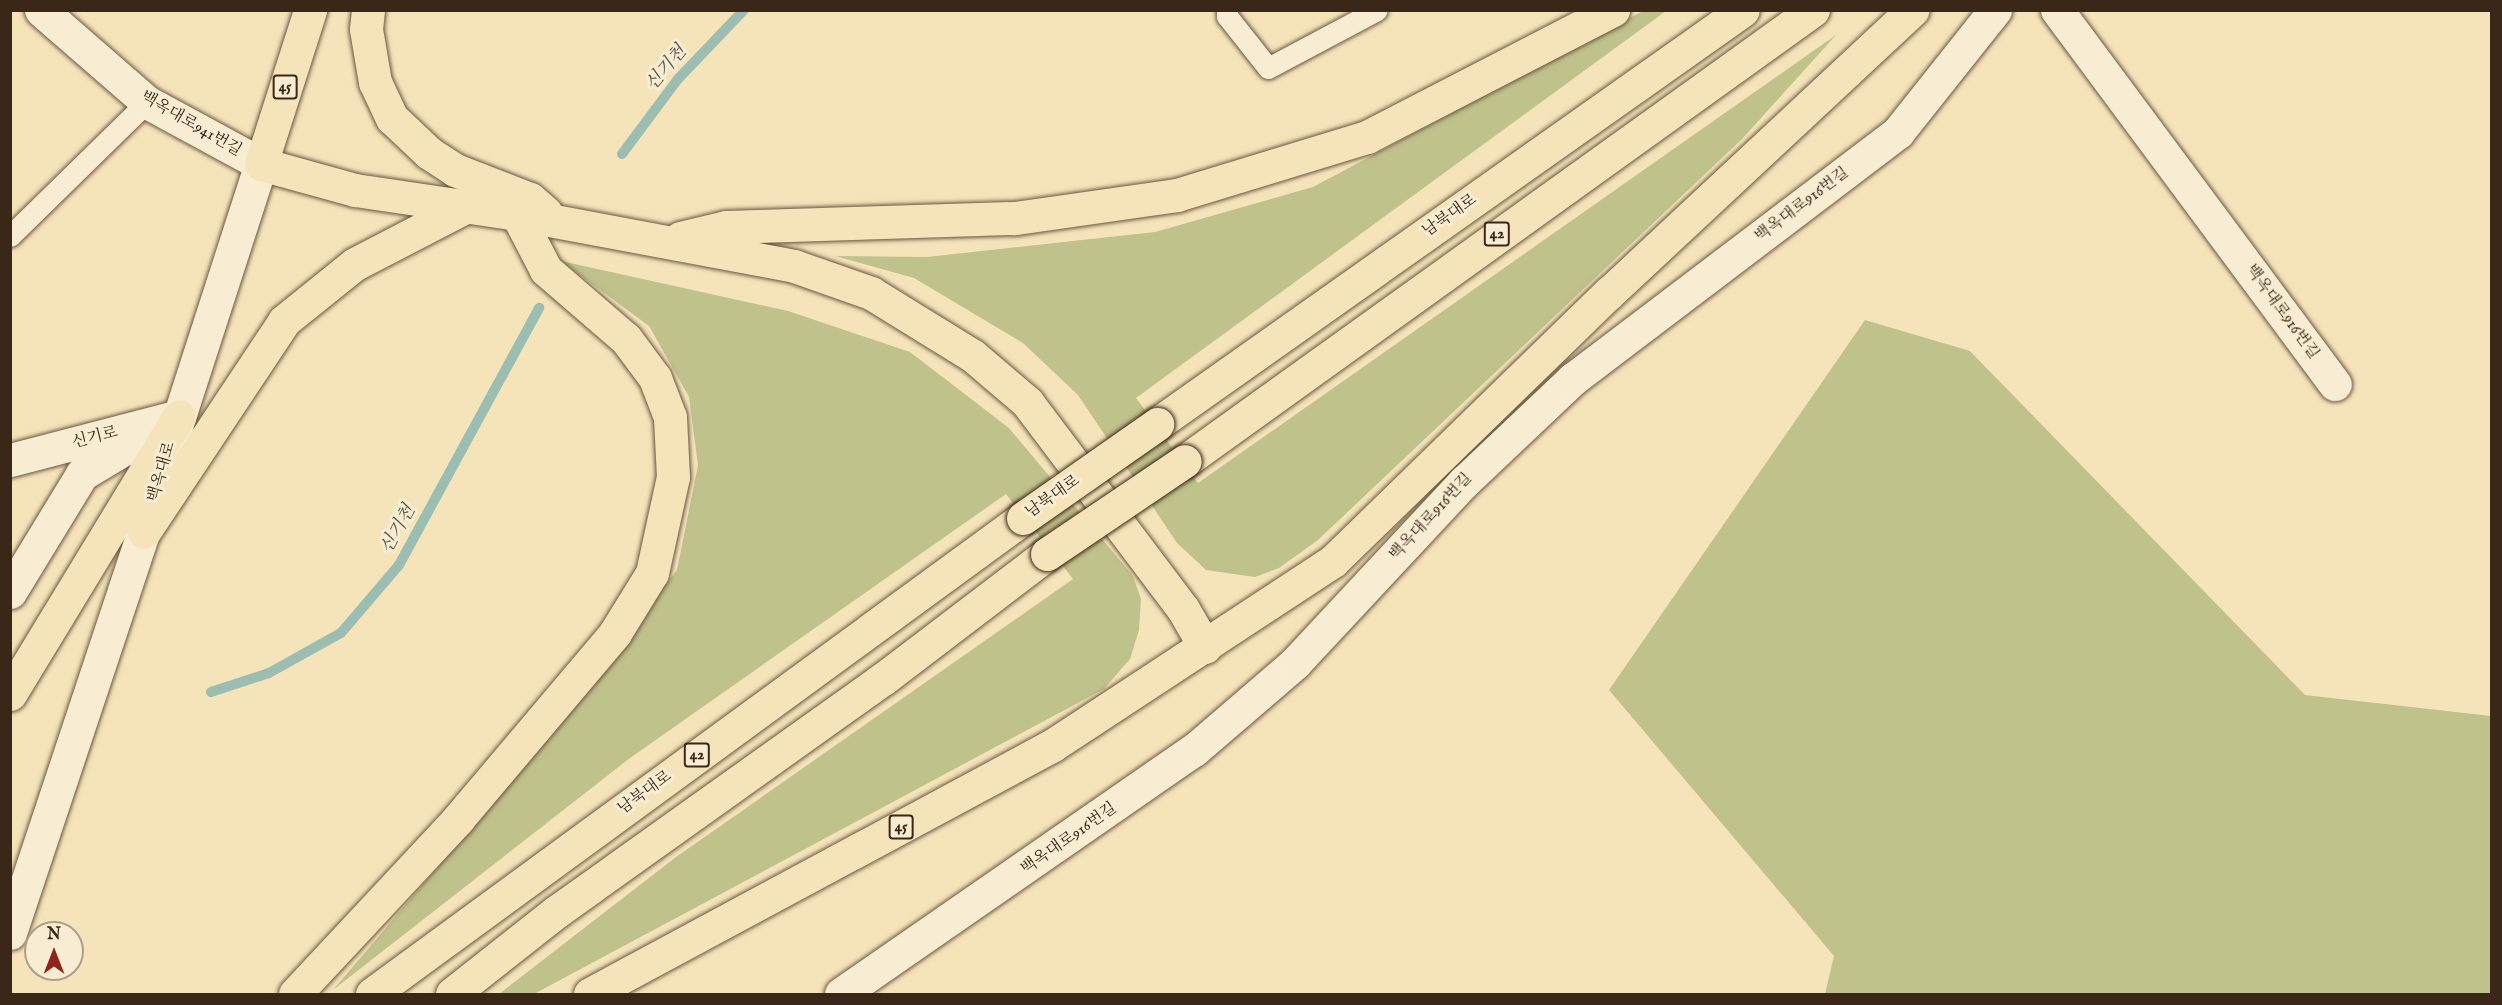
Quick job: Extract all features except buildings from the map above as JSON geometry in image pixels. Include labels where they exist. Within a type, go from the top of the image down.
[{"type":"main road","name":"백옥대로","points":[[261,164],[310,10]]},
{"type":"main road","points":[[368,10],[366,29],[375,82],[393,118],[429,153],[456,170],[530,200],[556,222]]},
{"type":"main road","points":[[669,241],[726,227],[1015,218],[1177,195],[1367,137],[1613,10]]},
{"type":"main road","name":"남북대로","points":[[372,994],[1023,518],[1743,10]]},
{"type":"main road","name":"42","points":[[452,994],[556,912],[883,680],[1047,554],[1185,461],[1813,10]]},
{"type":"main road","points":[[261,164],[355,190],[517,214],[794,266],[871,293],[973,356],[1027,402],[1183,609],[1205,647],[1333,561],[1609,293],[1912,10]]},
{"type":"main road","points":[[144,532],[284,321],[355,264],[467,206]]},
{"type":"main road","points":[[295,994],[458,819],[615,633],[652,573],[673,477],[670,417],[655,378],[626,339],[546,270],[517,214]]},
{"type":"main road","points":[[10,694],[178,416]]},
{"type":"main road","name":"45","points":[[590,994],[1053,745],[1205,647]]},
{"type":"street","name":"백옥대로941번길","points":[[41,10],[147,102],[261,164]]},
{"type":"street","name":"백옥대로916번길","points":[[841,994],[1194,750],[1295,663],[1464,482],[1573,379],[1898,132],[1995,10]]},
{"type":"street","name":"백옥대로916번길","points":[[2057,10],[2335,384]]},
{"type":"street","name":"백옥대로","points":[[10,933],[144,532],[178,416],[261,164]]},
{"type":"street","name":"신기로","points":[[10,460],[178,416]]},
{"type":"street","points":[[10,592],[82,474],[178,416]]},
{"type":"lane","points":[[1227,10],[1227,16],[1268,68],[1377,10]]},
{"type":"lane","points":[[10,236],[147,102]]},
{"type":"green space","points":[[1643,11],[1666,11],[1136,398],[1198,483],[1836,35],[1742,139],[1318,540],[1279,568],[1255,577],[1206,570],[1177,543],[1078,395],[1023,343],[914,278],[835,256],[927,257],[1155,232],[1313,187]]},
{"type":"green space","points":[[561,261],[788,311],[910,352],[1009,428],[1133,576],[1141,599],[1139,630],[1130,659],[1104,689],[534,994],[499,994],[676,857],[1073,579],[1006,494],[630,758],[333,990],[540,747],[677,570],[698,465],[689,397],[649,326]]},
{"type":"green space","points":[[1865,320],[1970,351],[2305,695],[2491,716],[2491,994],[1825,994],[1834,956],[1609,690]]},
{"type":"waterway","name":"신기천","points":[[622,154],[678,79],[744,10]]},
{"type":"waterway","name":"신기천","points":[[211,692],[269,673],[341,633],[399,565],[539,308]]}]
